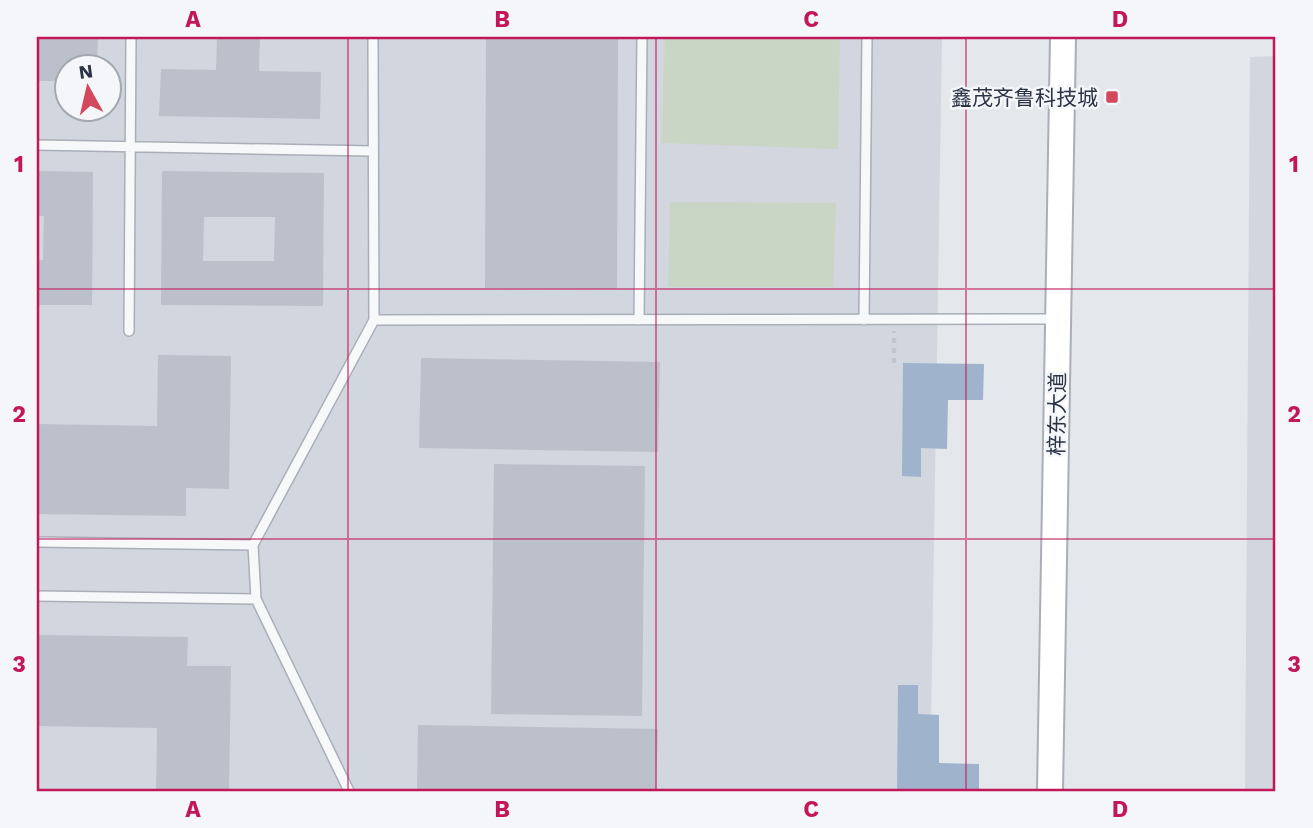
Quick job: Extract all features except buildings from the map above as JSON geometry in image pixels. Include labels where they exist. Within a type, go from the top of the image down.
[{"type":"main road","name":"梓东大道","points":[[1050,791],[1063,37]]},
{"type":"lane","points":[[130,331],[131,37]]},
{"type":"lane","points":[[349,791],[256,599],[253,545],[374,320],[373,37]]},
{"type":"lane","points":[[639,320],[642,37]]},
{"type":"lane","points":[[864,320],[867,37]]},
{"type":"lane","points":[[37,145],[373,152]]},
{"type":"lane","points":[[374,320],[1058,319]]},
{"type":"lane","points":[[37,542],[253,545]]},
{"type":"lane","points":[[37,596],[256,599]]},
{"type":"path","points":[[894,320],[894,363]]},
{"type":"shaded area","name":"鑫茂齐鲁科技城","points":[[37,37],[942,37],[930,791],[37,791]]},
{"type":"shaded area","points":[[1276,56],[1276,791],[1245,791],[1250,57]]},
{"type":"green space","points":[[665,37],[840,37],[838,149],[661,143]]},
{"type":"green space","points":[[670,202],[836,203],[833,287],[668,287]]},
{"type":"water","points":[[903,363],[984,364],[983,400],[948,400],[947,449],[921,448],[921,477],[902,476]]},
{"type":"water","points":[[898,685],[918,685],[918,714],[939,715],[939,763],[979,764],[979,791],[897,791]]},
{"type":"place","name":"鑫茂齐鲁科技城","points":[[1112,97]]}]
